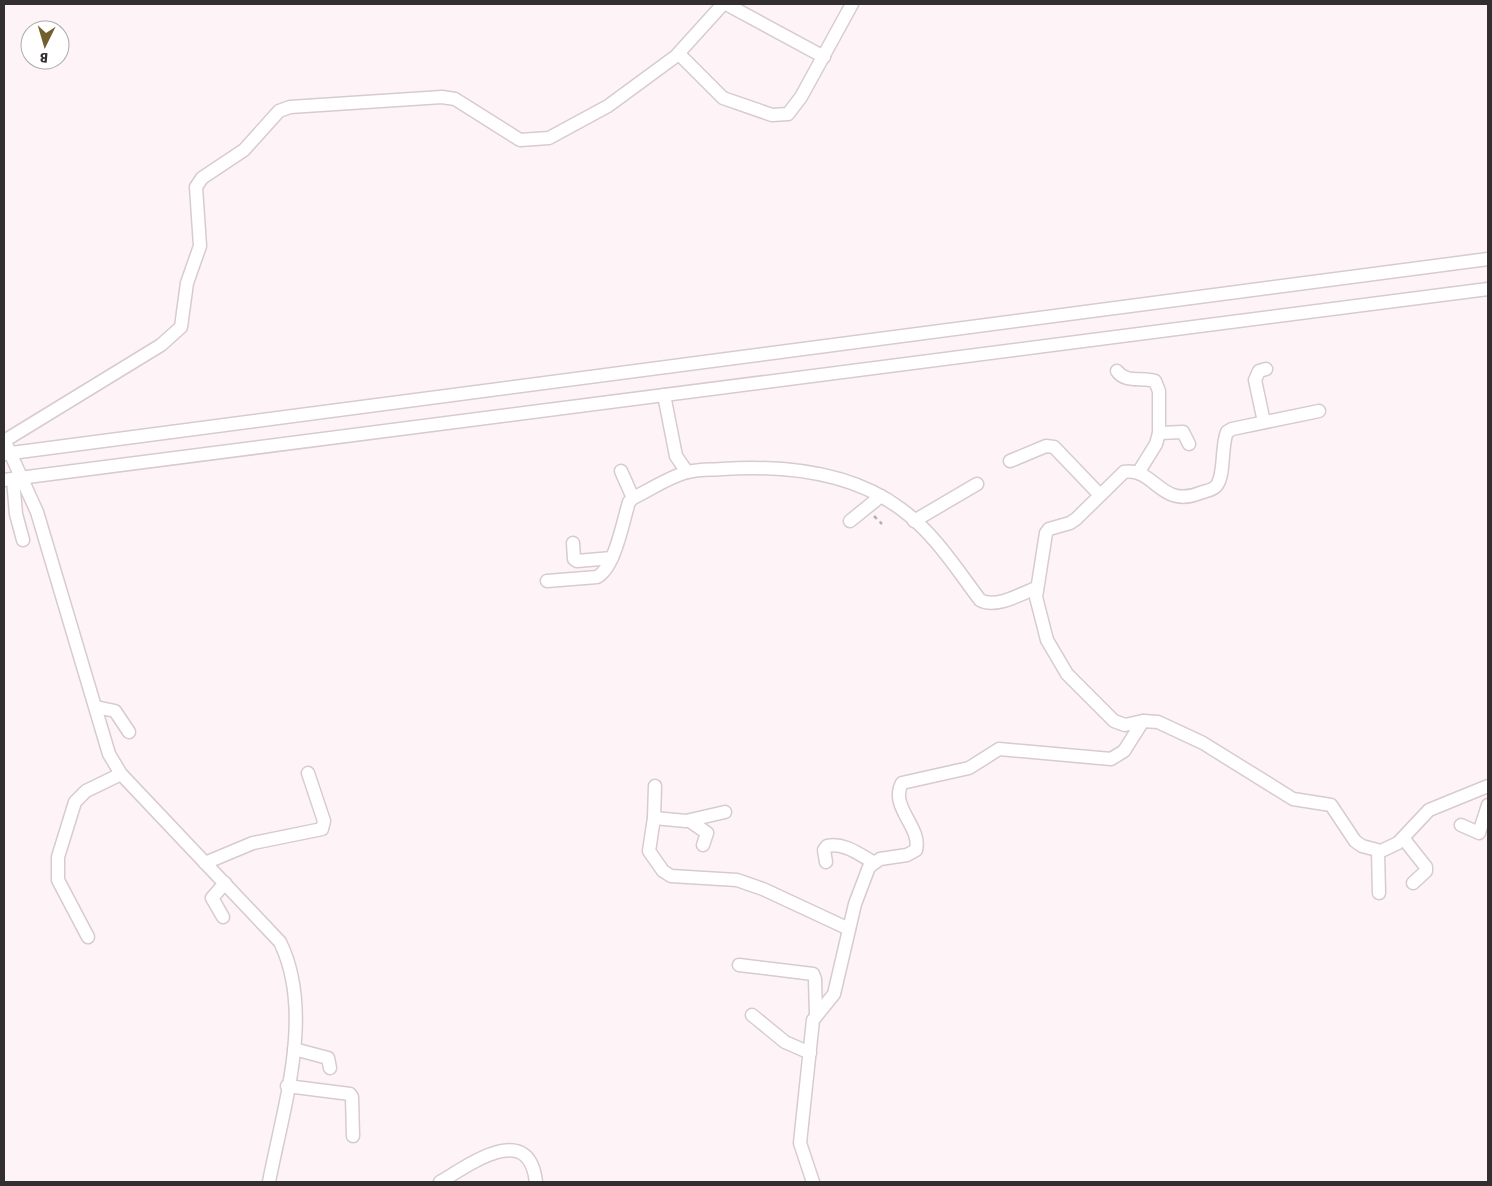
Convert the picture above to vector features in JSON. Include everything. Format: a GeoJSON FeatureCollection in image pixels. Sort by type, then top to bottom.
{"type":"FeatureCollection","features":[{"type":"Feature","properties":{"kind":"street"},"geometry":{"type":"LineString","coordinates":[[23,540],[9,479],[4,441],[162,345],[181,327],[187,283],[200,246],[196,187],[202,178],[244,150],[279,111],[290,107],[442,96],[455,99],[466,105],[520,140],[549,138],[608,106],[679,54],[725,4],[824,57]]}},
{"type":"Feature","properties":{"kind":"street"},"geometry":{"type":"LineString","coordinates":[[679,54],[723,98],[772,115],[788,114],[802,97],[852,4]]}},
{"type":"Feature","properties":{"kind":"street"},"geometry":{"type":"LineString","coordinates":[[7,454],[1488,259]]}},
{"type":"Feature","properties":{"kind":"street"},"geometry":{"type":"LineString","coordinates":[[9,479],[1488,289]]}},
{"type":"Feature","properties":{"kind":"street"},"geometry":{"type":"LineString","coordinates":[[1264,422],[1255,380],[1259,371],[1266,368]]}},
{"type":"Feature","properties":{"kind":"street"},"geometry":{"type":"LineString","coordinates":[[1117,371],[1120,376],[1126,378],[1150,379],[1158,384],[1159,433],[1156,444],[1138,472]]}},
{"type":"Feature","properties":{"kind":"street"},"geometry":{"type":"LineString","coordinates":[[664,396],[676,456],[688,472]]}},
{"type":"Feature","properties":{"kind":"street"},"geometry":{"type":"LineString","coordinates":[[1319,411],[1264,422],[1227,432],[1219,480],[1215,488],[1190,497],[1176,497],[1138,472],[1124,472],[1070,523],[1049,529],[1046,534],[1036,588],[1036,598],[1047,640],[1067,674],[1114,721],[1125,724],[1143,721],[1158,722],[1194,738],[1294,799],[1331,805],[1355,841],[1362,846],[1378,851],[1391,848],[1430,810],[1488,786]]}},
{"type":"Feature","properties":{"kind":"street"},"geometry":{"type":"LineString","coordinates":[[1159,433],[1183,432],[1189,444]]}},
{"type":"Feature","properties":{"kind":"street"},"geometry":{"type":"LineString","coordinates":[[1010,460],[1046,446],[1054,447],[1100,495]]}},
{"type":"Feature","properties":{"kind":"street"},"geometry":{"type":"LineString","coordinates":[[547,581],[597,576],[603,573],[612,558],[629,502],[633,498],[688,472],[750,467],[790,469],[836,478],[871,489],[914,521],[939,544],[980,600],[986,604],[994,604],[1036,588]]}},
{"type":"Feature","properties":{"kind":"street"},"geometry":{"type":"LineString","coordinates":[[621,471],[633,498]]}},
{"type":"Feature","properties":{"kind":"street"},"geometry":{"type":"LineString","coordinates":[[9,479],[37,512],[109,754],[121,774],[280,942],[286,955],[296,992],[294,1049],[269,1182]]}},
{"type":"Feature","properties":{"kind":"street"},"geometry":{"type":"LineString","coordinates":[[914,521],[977,484]]}},
{"type":"Feature","properties":{"kind":"street"},"geometry":{"type":"LineString","coordinates":[[850,521],[881,496]]}},
{"type":"Feature","properties":{"kind":"street"},"geometry":{"type":"LineString","coordinates":[[573,543],[574,559],[577,561],[612,558]]}},
{"type":"Feature","properties":{"kind":"street"},"geometry":{"type":"LineString","coordinates":[[96,707],[115,711],[129,732]]}},
{"type":"Feature","properties":{"kind":"street"},"geometry":{"type":"LineString","coordinates":[[826,862],[824,850],[827,846],[832,845],[850,849],[873,862],[907,855],[916,850],[917,840],[901,807],[900,787],[907,780],[969,768],[1000,749],[1111,760],[1124,751],[1143,721]]}},
{"type":"Feature","properties":{"kind":"street"},"geometry":{"type":"LineString","coordinates":[[205,863],[253,843],[322,829],[324,821],[308,773]]}},
{"type":"Feature","properties":{"kind":"street"},"geometry":{"type":"LineString","coordinates":[[88,937],[58,880],[58,858],[75,802],[86,791],[121,774]]}},
{"type":"Feature","properties":{"kind":"street"},"geometry":{"type":"LineString","coordinates":[[655,786],[654,818],[649,851],[663,871],[671,876],[737,880],[763,889],[849,929]]}},
{"type":"Feature","properties":{"kind":"street"},"geometry":{"type":"LineString","coordinates":[[1461,825],[1479,833],[1488,805]]}},
{"type":"Feature","properties":{"kind":"street"},"geometry":{"type":"LineString","coordinates":[[654,818],[690,821],[725,812]]}},
{"type":"Feature","properties":{"kind":"street"},"geometry":{"type":"LineString","coordinates":[[690,821],[707,833],[703,845]]}},
{"type":"Feature","properties":{"kind":"street"},"geometry":{"type":"LineString","coordinates":[[1403,838],[1426,867],[1426,871],[1413,883]]}},
{"type":"Feature","properties":{"kind":"street"},"geometry":{"type":"LineString","coordinates":[[1378,851],[1379,893]]}},
{"type":"Feature","properties":{"kind":"street"},"geometry":{"type":"LineString","coordinates":[[813,1182],[800,1143],[813,1020],[834,994],[855,904],[873,862]]}},
{"type":"Feature","properties":{"kind":"street"},"geometry":{"type":"LineString","coordinates":[[223,916],[212,898],[224,883]]}},
{"type":"Feature","properties":{"kind":"street"},"geometry":{"type":"LineString","coordinates":[[739,965],[813,974],[815,979],[816,1015]]}},
{"type":"Feature","properties":{"kind":"street"},"geometry":{"type":"LineString","coordinates":[[752,1016],[784,1042],[810,1054]]}},
{"type":"Feature","properties":{"kind":"street"},"geometry":{"type":"LineString","coordinates":[[294,1049],[328,1058],[330,1068]]}},
{"type":"Feature","properties":{"kind":"street"},"geometry":{"type":"LineString","coordinates":[[287,1086],[350,1094],[352,1097],[353,1136]]}},
{"type":"Feature","properties":{"kind":"street"},"geometry":{"type":"LineString","coordinates":[[440,1182],[485,1156],[501,1150],[517,1151],[529,1157],[535,1169],[536,1182]]}}]}
